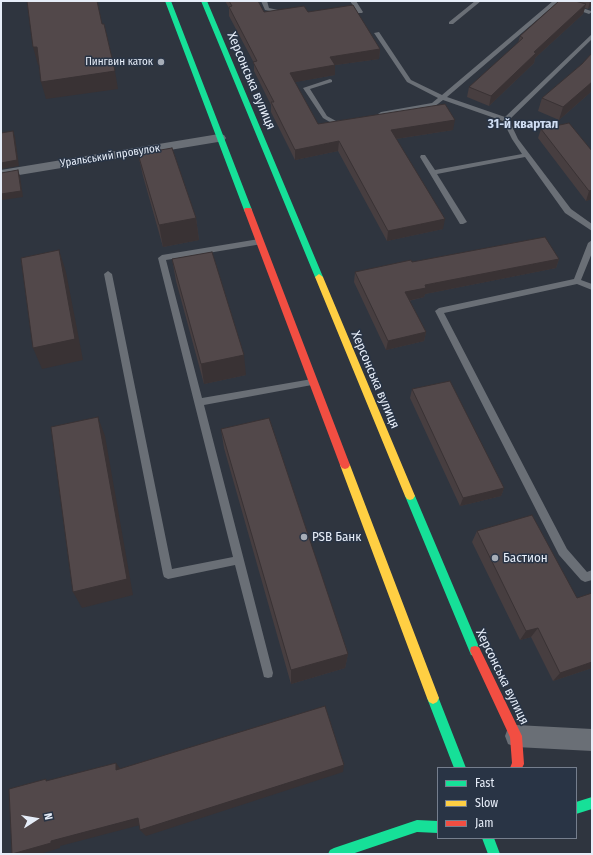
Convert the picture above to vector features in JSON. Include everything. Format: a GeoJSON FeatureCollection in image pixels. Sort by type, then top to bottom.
{"type":"FeatureCollection","features":[{"type":"Feature","properties":{"kind":"street"},"geometry":{"type":"LineString","coordinates":[[168,1],[460,767]]}},
{"type":"Feature","properties":{"kind":"street","name":"Херсонська вулиця"},"geometry":{"type":"LineString","coordinates":[[204,1],[476,654],[516,736],[518,764],[516,767]]}},
{"type":"Feature","properties":{"kind":"street","name":"Уральський провулок"},"geometry":{"type":"LineString","coordinates":[[1,174],[219,138]]}},
{"type":"Feature","properties":{"kind":"street"},"geometry":{"type":"LineString","coordinates":[[516,736],[592,740]]}},
{"type":"Feature","properties":{"kind":"street"},"geometry":{"type":"LineString","coordinates":[[577,808],[592,803]]}},
{"type":"Feature","properties":{"kind":"street"},"geometry":{"type":"LineString","coordinates":[[334,854],[417,826],[437,827]]}},
{"type":"Feature","properties":{"kind":"street"},"geometry":{"type":"LineString","coordinates":[[488,839],[494,854]]}},
{"type":"Feature","properties":{"kind":"lane"},"geometry":{"type":"LineString","coordinates":[[264,1],[267,9],[280,11]]}},
{"type":"Feature","properties":{"kind":"lane"},"geometry":{"type":"LineString","coordinates":[[353,1],[360,12]]}},
{"type":"Feature","properties":{"kind":"lane"},"geometry":{"type":"LineString","coordinates":[[451,23],[478,1]]}},
{"type":"Feature","properties":{"kind":"lane"},"geometry":{"type":"LineString","coordinates":[[373,116],[434,105],[554,1],[562,4]]}},
{"type":"Feature","properties":{"kind":"lane"},"geometry":{"type":"LineString","coordinates":[[568,6],[590,12]]}},
{"type":"Feature","properties":{"kind":"lane"},"geometry":{"type":"LineString","coordinates":[[377,33],[409,81],[443,98],[506,120],[516,139],[568,211],[592,228]]}},
{"type":"Feature","properties":{"kind":"lane"},"geometry":{"type":"LineString","coordinates":[[506,120],[592,36]]}},
{"type":"Feature","properties":{"kind":"lane"},"geometry":{"type":"LineString","coordinates":[[330,81],[306,88],[325,117],[335,123],[350,120]]}},
{"type":"Feature","properties":{"kind":"lane"},"geometry":{"type":"LineString","coordinates":[[434,173],[527,155]]}},
{"type":"Feature","properties":{"kind":"lane"},"geometry":{"type":"LineString","coordinates":[[424,157],[463,222]]}},
{"type":"Feature","properties":{"kind":"lane"},"geometry":{"type":"LineString","coordinates":[[259,242],[162,258],[268,673]]}},
{"type":"Feature","properties":{"kind":"lane"},"geometry":{"type":"LineString","coordinates":[[577,281],[592,243]]}},
{"type":"Feature","properties":{"kind":"lane"},"geometry":{"type":"LineString","coordinates":[[108,274],[168,574],[239,560]]}},
{"type":"Feature","properties":{"kind":"lane"},"geometry":{"type":"LineString","coordinates":[[592,287],[577,281],[439,311],[563,552],[585,577],[592,575]]}},
{"type":"Feature","properties":{"kind":"lane"},"geometry":{"type":"LineString","coordinates":[[199,402],[312,382]]}},
{"type":"Feature","properties":{"kind":"building"},"geometry":{"type":"Polygon","coordinates":[[[27,1],[97,1],[115,71],[41,82],[37,47],[33,47],[27,1]]]}},
{"type":"Feature","properties":{"kind":"building"},"geometry":{"type":"Polygon","coordinates":[[[229,1],[258,1],[264,12],[304,6],[308,12],[353,5],[380,49],[330,57],[335,65],[290,73],[318,124],[445,104],[455,120],[391,130],[445,219],[388,231],[339,141],[295,150],[271,102],[274,102],[253,62],[257,61],[229,7],[232,6],[229,1]]]}},
{"type":"Feature","properties":{"kind":"building"},"geometry":{"type":"Polygon","coordinates":[[[559,1],[575,1],[586,4],[534,52],[536,53],[491,96],[469,87],[523,38],[520,36],[559,1]]]}},
{"type":"Feature","properties":{"kind":"building"},"geometry":{"type":"Polygon","coordinates":[[[592,53],[592,82],[563,107],[542,98],[582,64],[592,53]]]}},
{"type":"Feature","properties":{"kind":"building"},"geometry":{"type":"Polygon","coordinates":[[[569,123],[592,151],[592,190],[589,191],[541,129],[569,123]]]}},
{"type":"Feature","properties":{"kind":"building"},"geometry":{"type":"Polygon","coordinates":[[[13,131],[17,160],[1,163],[1,133],[13,131]]]}},
{"type":"Feature","properties":{"kind":"building"},"geometry":{"type":"Polygon","coordinates":[[[172,148],[196,218],[159,225],[138,154],[172,148]]]}},
{"type":"Feature","properties":{"kind":"building"},"geometry":{"type":"Polygon","coordinates":[[[18,170],[21,191],[1,194],[1,173],[18,170]]]}},
{"type":"Feature","properties":{"kind":"building"},"geometry":{"type":"Polygon","coordinates":[[[545,237],[559,259],[425,285],[426,288],[405,292],[426,332],[388,341],[355,272],[411,260],[412,262],[545,237]]]}},
{"type":"Feature","properties":{"kind":"building"},"geometry":{"type":"Polygon","coordinates":[[[59,250],[75,339],[33,348],[21,258],[59,250]]]}},
{"type":"Feature","properties":{"kind":"building"},"geometry":{"type":"Polygon","coordinates":[[[212,252],[244,355],[201,364],[172,259],[212,252]]]}},
{"type":"Feature","properties":{"kind":"building"},"geometry":{"type":"Polygon","coordinates":[[[450,381],[504,488],[463,498],[412,389],[450,381]]]}},
{"type":"Feature","properties":{"kind":"building"},"geometry":{"type":"Polygon","coordinates":[[[98,417],[127,579],[73,592],[51,427],[98,417]]]}},
{"type":"Feature","properties":{"kind":"building"},"geometry":{"type":"Polygon","coordinates":[[[269,418],[348,654],[291,670],[221,429],[269,418]]]}},
{"type":"Feature","properties":{"kind":"building"},"geometry":{"type":"Polygon","coordinates":[[[532,515],[577,598],[592,593],[592,662],[560,673],[538,628],[526,631],[477,531],[532,515]]]}},
{"type":"Feature","properties":{"kind":"building"},"geometry":{"type":"Polygon","coordinates":[[[325,706],[344,765],[140,830],[138,818],[51,841],[51,843],[12,854],[9,789],[116,763],[116,770],[325,706]]]}},
{"type":"Feature","properties":{"kind":"traffic: fast"},"geometry":{"type":"LineString","coordinates":[[168,1],[248,210]]}},
{"type":"Feature","properties":{"kind":"traffic: fast"},"geometry":{"type":"LineString","coordinates":[[204,1],[319,277]]}},
{"type":"Feature","properties":{"kind":"traffic: fast"},"geometry":{"type":"LineString","coordinates":[[410,496],[475,651]]}},
{"type":"Feature","properties":{"kind":"traffic: fast"},"geometry":{"type":"LineString","coordinates":[[433,698],[460,767]]}},
{"type":"Feature","properties":{"kind":"traffic: fast"},"geometry":{"type":"LineString","coordinates":[[577,808],[592,803]]}},
{"type":"Feature","properties":{"kind":"traffic: fast"},"geometry":{"type":"LineString","coordinates":[[334,854],[417,826],[437,827]]}},
{"type":"Feature","properties":{"kind":"traffic: fast"},"geometry":{"type":"LineString","coordinates":[[488,839],[494,854]]}},
{"type":"Feature","properties":{"kind":"traffic: slow"},"geometry":{"type":"LineString","coordinates":[[319,277],[410,496]]}},
{"type":"Feature","properties":{"kind":"traffic: slow"},"geometry":{"type":"LineString","coordinates":[[345,465],[433,698]]}},
{"type":"Feature","properties":{"kind":"traffic: jam"},"geometry":{"type":"LineString","coordinates":[[248,210],[345,465]]}},
{"type":"Feature","properties":{"kind":"traffic: jam"},"geometry":{"type":"LineString","coordinates":[[475,651],[516,736],[518,764],[516,767]]}},
{"type":"Feature","properties":{"kind":"place","name":"Пингвин каток"},"geometry":{"type":"Point","coordinates":[161,62]}},
{"type":"Feature","properties":{"kind":"place","name":"PSB Банк"},"geometry":{"type":"Point","coordinates":[304,537]}},
{"type":"Feature","properties":{"kind":"place","name":"Бастион"},"geometry":{"type":"Point","coordinates":[495,558]}},
{"type":"Feature","properties":{"kind":"district","name":"31-й квартал"},"geometry":{"type":"Point","coordinates":[523,124]}}]}
